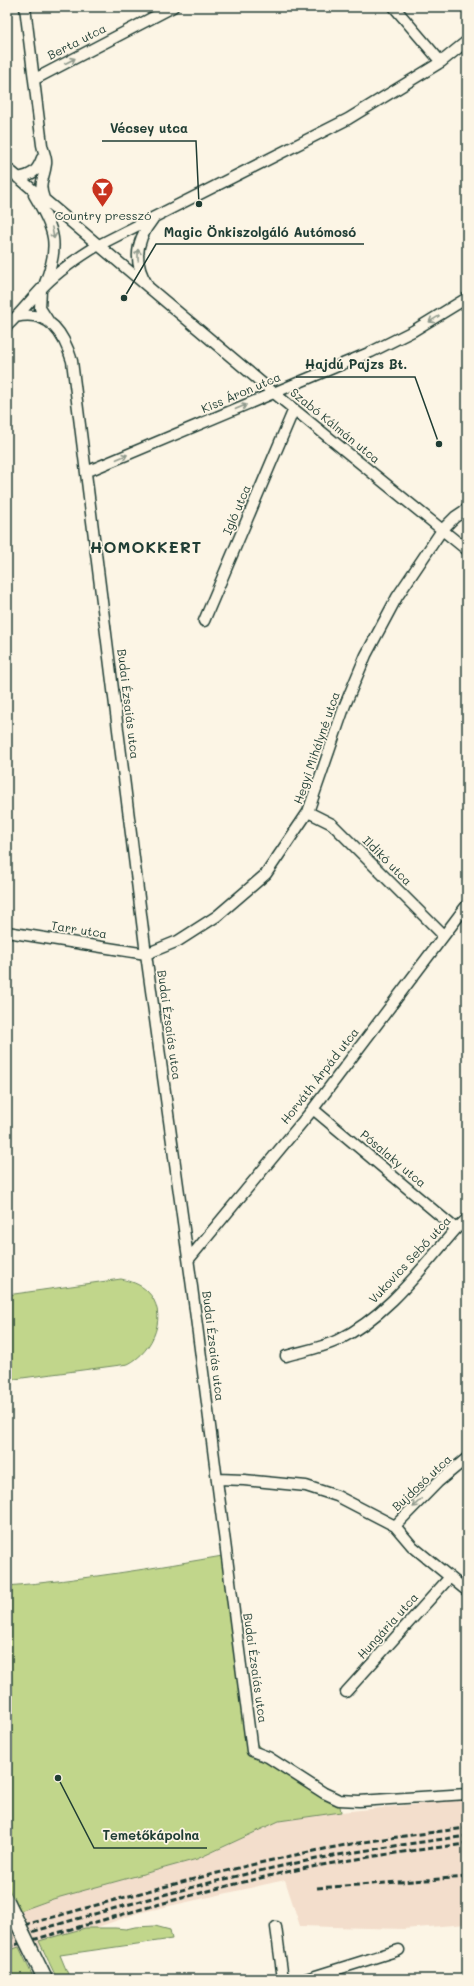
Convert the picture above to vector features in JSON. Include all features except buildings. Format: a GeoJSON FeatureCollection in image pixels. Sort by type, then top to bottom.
{"type":"FeatureCollection","features":[{"type":"Feature","properties":{"kind":"main road"},"geometry":{"type":"LineString","coordinates":[[7,1901],[45,1979]]}},
{"type":"Feature","properties":{"kind":"street"},"geometry":{"type":"LineString","coordinates":[[25,7],[46,165],[40,184],[44,199]]}},
{"type":"Feature","properties":{"kind":"street","name":"Berta utca"},"geometry":{"type":"LineString","coordinates":[[35,79],[173,7]]}},
{"type":"Feature","properties":{"kind":"street"},"geometry":{"type":"LineString","coordinates":[[394,7],[441,62]]}},
{"type":"Feature","properties":{"kind":"street"},"geometry":{"type":"LineString","coordinates":[[7,326],[70,262],[97,246],[348,119],[441,62],[467,41]]}},
{"type":"Feature","properties":{"kind":"street"},"geometry":{"type":"LineString","coordinates":[[18,178],[33,174],[38,169],[44,152]]}},
{"type":"Feature","properties":{"kind":"street","name":"Szabó Kálmán utca"},"geometry":{"type":"LineString","coordinates":[[7,168],[151,291],[467,550]]}},
{"type":"Feature","properties":{"kind":"street","name":"Budai Ézsaiás utca"},"geometry":{"type":"LineString","coordinates":[[29,186],[51,224],[54,241],[54,256],[43,288],[40,308],[50,323],[63,337],[72,362],[146,954],[218,1479],[252,1751],[268,1757],[324,1793],[339,1800],[359,1801],[467,1794]]}},
{"type":"Feature","properties":{"kind":"street","name":"Szabó Kálmán utca"},"geometry":{"type":"LineString","coordinates":[[151,291],[141,273],[137,256],[141,238],[146,227],[155,217]]}},
{"type":"Feature","properties":{"kind":"street","name":"Kiss Áron utca"},"geometry":{"type":"LineString","coordinates":[[86,472],[371,352],[413,332],[467,298]]}},
{"type":"Feature","properties":{"kind":"street","name":"Budai Ézsaiás utca"},"geometry":{"type":"LineString","coordinates":[[16,317],[32,315],[50,323]]}},
{"type":"Feature","properties":{"kind":"street","name":"Igló utca"},"geometry":{"type":"LineString","coordinates":[[204,621],[294,409]]}},
{"type":"Feature","properties":{"kind":"street","name":"Hegyi Mihályné utca"},"geometry":{"type":"LineString","coordinates":[[146,954],[178,941],[217,916],[266,874],[308,812],[345,705],[366,655],[396,597],[442,530],[455,517],[467,509]]}},
{"type":"Feature","properties":{"kind":"street","name":"Ildikó utca"},"geometry":{"type":"LineString","coordinates":[[308,812],[332,824],[443,935]]}},
{"type":"Feature","properties":{"kind":"street","name":"Horváth Árpád utca"},"geometry":{"type":"LineString","coordinates":[[188,1259],[313,1109],[467,905]]}},
{"type":"Feature","properties":{"kind":"street","name":"Tarr utca"},"geometry":{"type":"LineString","coordinates":[[7,932],[146,954]]}},
{"type":"Feature","properties":{"kind":"street","name":"Pósalaky utca"},"geometry":{"type":"LineString","coordinates":[[313,1109],[456,1229]]}},
{"type":"Feature","properties":{"kind":"street","name":"Vukovics Sebő utca"},"geometry":{"type":"LineString","coordinates":[[286,1356],[338,1340],[365,1324],[393,1300],[456,1229],[467,1219]]}},
{"type":"Feature","properties":{"kind":"street","name":"Bujdosó utca"},"geometry":{"type":"LineString","coordinates":[[395,1526],[438,1482],[467,1458]]}},
{"type":"Feature","properties":{"kind":"street"},"geometry":{"type":"LineString","coordinates":[[218,1479],[306,1486],[337,1496],[395,1526],[412,1546],[467,1591]]}},
{"type":"Feature","properties":{"kind":"street","name":"Hungária utca"},"geometry":{"type":"LineString","coordinates":[[346,1692],[450,1577]]}},
{"type":"Feature","properties":{"kind":"street"},"geometry":{"type":"LineString","coordinates":[[276,1927],[283,1979]]}},
{"type":"Feature","properties":{"kind":"street"},"geometry":{"type":"LineString","coordinates":[[306,1979],[399,1950]]}},
{"type":"Feature","properties":{"kind":"shaded area"},"geometry":{"type":"Polygon","coordinates":[[[467,1799],[467,1924],[403,1929],[300,1926],[285,1880],[138,1913],[7,1959],[7,1914],[53,1899],[197,1859],[279,1821],[341,1812],[467,1799]]]}},
{"type":"Feature","properties":{"kind":"green space"},"geometry":{"type":"Polygon","coordinates":[[[121,1279],[141,1286],[154,1300],[158,1321],[156,1331],[145,1351],[128,1364],[7,1380],[7,1295],[121,1279]]]}},
{"type":"Feature","properties":{"kind":"green space"},"geometry":{"type":"Polygon","coordinates":[[[228,1555],[251,1737],[268,1757],[339,1800],[341,1812],[279,1821],[197,1859],[53,1899],[20,1911],[7,1886],[7,1586],[118,1573],[228,1555]]]}},
{"type":"Feature","properties":{"kind":"green space"},"geometry":{"type":"Polygon","coordinates":[[[155,1926],[170,1930],[172,1939],[60,1955],[70,1979],[57,1979],[39,1941],[85,1928],[126,1929],[155,1926]]]}},
{"type":"Feature","properties":{"kind":"green space"},"geometry":{"type":"Polygon","coordinates":[[[19,1947],[34,1979],[7,1979],[7,1951],[19,1947]]]}},
{"type":"Feature","properties":{"kind":"railway"},"geometry":{"type":"LineString","coordinates":[[7,1930],[263,1862],[362,1842],[467,1828]]}},
{"type":"Feature","properties":{"kind":"railway"},"geometry":{"type":"LineString","coordinates":[[7,1939],[178,1891],[282,1866],[374,1849],[467,1836]]}},
{"type":"Feature","properties":{"kind":"railway"},"geometry":{"type":"LineString","coordinates":[[7,1947],[178,1899],[282,1873],[374,1856],[467,1844]]}},
{"type":"Feature","properties":{"kind":"railway"},"geometry":{"type":"LineString","coordinates":[[317,1888],[467,1877]]}},
{"type":"Feature","properties":{"kind":"place","name":"Vécsey utca"},"geometry":{"type":"Point","coordinates":[199,204]}},
{"type":"Feature","properties":{"kind":"place","name":"Country presszó"},"geometry":{"type":"Point","coordinates":[103,208]}},
{"type":"Feature","properties":{"kind":"place","name":"Magic Önkiszolgáló Autómosó"},"geometry":{"type":"Point","coordinates":[124,298]}},
{"type":"Feature","properties":{"kind":"place","name":"Hajdú Pajzs Bt."},"geometry":{"type":"Point","coordinates":[439,444]}},
{"type":"Feature","properties":{"kind":"place","name":"Temetőkápolna"},"geometry":{"type":"Point","coordinates":[58,1778]}},
{"type":"Feature","properties":{"kind":"district","name":"HOMOKKERT"},"geometry":{"type":"Point","coordinates":[146,547]}}]}
